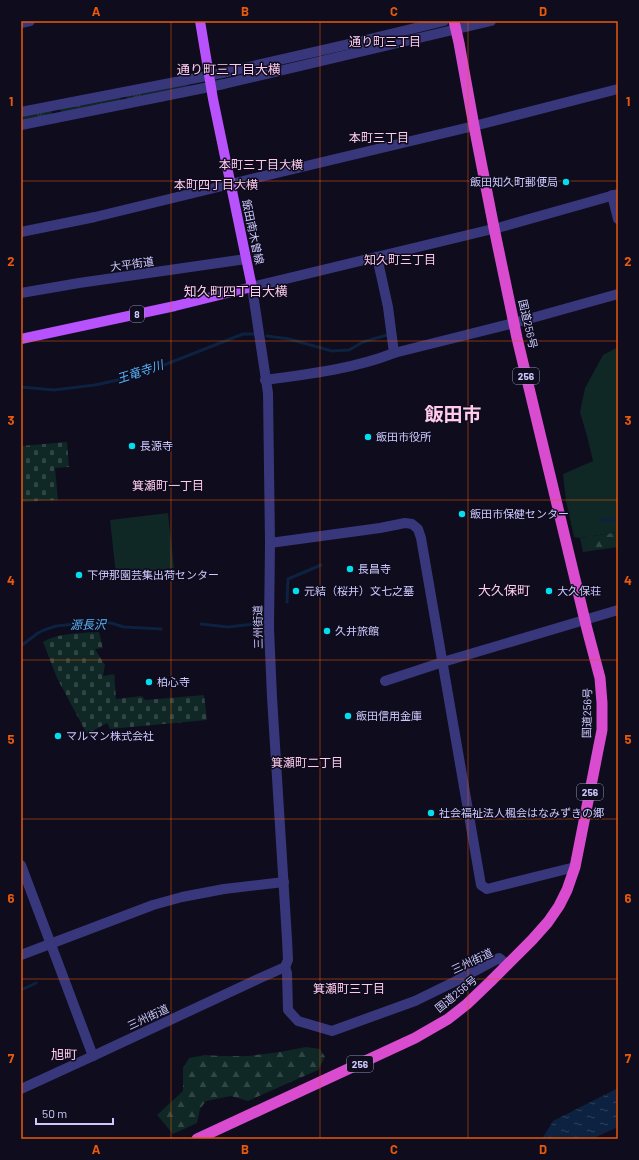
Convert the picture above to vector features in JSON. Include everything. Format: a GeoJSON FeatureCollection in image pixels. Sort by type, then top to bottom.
{"type":"FeatureCollection","features":[{"type":"Feature","properties":{"kind":"highway","name":"国道256号"},"geometry":{"type":"LineString","coordinates":[[197,1139],[415,1038],[448,1019],[467,1004],[508,965],[548,922],[559,906],[567,890],[577,855],[602,730],[600,678],[514,323],[455,25]]}},
{"type":"Feature","properties":{"kind":"main road","name":"飯田南木曽線"},"geometry":{"type":"LineString","coordinates":[[200,21],[230,184],[252,287]]}},
{"type":"Feature","properties":{"kind":"main road","name":"8"},"geometry":{"type":"LineString","coordinates":[[21,339],[175,306],[252,287]]}},
{"type":"Feature","properties":{"kind":"street"},"geometry":{"type":"LineString","coordinates":[[21,23],[30,21]]}},
{"type":"Feature","properties":{"kind":"street"},"geometry":{"type":"LineString","coordinates":[[21,112],[210,75],[444,21]]}},
{"type":"Feature","properties":{"kind":"street"},"geometry":{"type":"LineString","coordinates":[[21,126],[212,87],[455,25],[491,21]]}},
{"type":"Feature","properties":{"kind":"street"},"geometry":{"type":"LineString","coordinates":[[21,232],[95,217],[474,126],[618,89]]}},
{"type":"Feature","properties":{"kind":"street"},"geometry":{"type":"LineString","coordinates":[[252,287],[494,228],[615,195],[618,219]]}},
{"type":"Feature","properties":{"kind":"street"},"geometry":{"type":"LineString","coordinates":[[377,257],[388,307],[394,353]]}},
{"type":"Feature","properties":{"kind":"street","name":"大平街道"},"geometry":{"type":"LineString","coordinates":[[21,293],[246,259]]}},
{"type":"Feature","properties":{"kind":"street","name":"三州街道"},"geometry":{"type":"LineString","coordinates":[[252,287],[268,393],[270,661],[284,882],[288,960],[285,967],[287,973],[288,1010],[298,1021],[332,1031],[415,1001],[456,982],[499,958],[508,965]]}},
{"type":"Feature","properties":{"kind":"street"},"geometry":{"type":"LineString","coordinates":[[265,380],[340,369],[376,360],[394,353],[514,323],[618,294]]}},
{"type":"Feature","properties":{"kind":"street"},"geometry":{"type":"LineString","coordinates":[[270,543],[405,524],[412,524],[418,529],[421,538],[443,662],[481,885],[487,889],[574,867]]}},
{"type":"Feature","properties":{"kind":"street"},"geometry":{"type":"LineString","coordinates":[[385,681],[443,662],[618,610]]}},
{"type":"Feature","properties":{"kind":"street"},"geometry":{"type":"LineString","coordinates":[[21,865],[92,1056]]}},
{"type":"Feature","properties":{"kind":"street"},"geometry":{"type":"LineString","coordinates":[[21,955],[152,906],[182,897],[224,889],[284,882]]}},
{"type":"Feature","properties":{"kind":"street","name":"三州街道"},"geometry":{"type":"LineString","coordinates":[[21,1089],[285,967]]}},
{"type":"Feature","properties":{"kind":"green space"},"geometry":{"type":"Polygon","coordinates":[[[187,84],[189,86],[128,99],[126,97],[127,96],[187,84]]]}},
{"type":"Feature","properties":{"kind":"green space"},"geometry":{"type":"Polygon","coordinates":[[[119,97],[121,100],[120,101],[62,112],[60,111],[61,108],[119,97]]]}},
{"type":"Feature","properties":{"kind":"green space"},"geometry":{"type":"Polygon","coordinates":[[[51,110],[52,114],[21,120],[21,116],[51,110]]]}},
{"type":"Feature","properties":{"kind":"green space"},"geometry":{"type":"Polygon","coordinates":[[[618,347],[618,532],[580,538],[574,537],[566,501],[563,474],[593,461],[580,412],[585,388],[603,355],[618,347]]]}},
{"type":"Feature","properties":{"kind":"green space"},"geometry":{"type":"Polygon","coordinates":[[[67,442],[69,467],[55,468],[58,500],[21,502],[21,446],[67,442]]]}},
{"type":"Feature","properties":{"kind":"green space"},"geometry":{"type":"Polygon","coordinates":[[[168,513],[174,568],[116,575],[110,520],[168,513]]]}},
{"type":"Feature","properties":{"kind":"green space"},"geometry":{"type":"Polygon","coordinates":[[[618,532],[618,547],[583,552],[580,538],[618,532]]]}},
{"type":"Feature","properties":{"kind":"green space"},"geometry":{"type":"Polygon","coordinates":[[[99,632],[103,648],[95,649],[105,665],[103,676],[114,674],[116,699],[142,696],[145,700],[204,695],[207,720],[110,729],[107,723],[87,734],[57,678],[43,642],[62,635],[99,632]]]}},
{"type":"Feature","properties":{"kind":"green space"},"geometry":{"type":"Polygon","coordinates":[[[306,1047],[320,1049],[325,1057],[318,1070],[248,1101],[231,1096],[206,1101],[200,1109],[197,1123],[173,1134],[157,1115],[183,1091],[183,1068],[189,1058],[205,1055],[248,1056],[306,1047]]]}},
{"type":"Feature","properties":{"kind":"water"},"geometry":{"type":"Polygon","coordinates":[[[618,1088],[618,1127],[592,1139],[542,1139],[553,1121],[618,1088]]]}},
{"type":"Feature","properties":{"kind":"waterway","name":"王竜寺川"},"geometry":{"type":"LineString","coordinates":[[21,387],[54,390],[95,385],[136,376],[243,334],[254,334]]}},
{"type":"Feature","properties":{"kind":"waterway","name":"王竜寺川"},"geometry":{"type":"LineString","coordinates":[[267,336],[289,339],[332,351],[349,350],[363,342],[387,335]]}},
{"type":"Feature","properties":{"kind":"waterway","name":"源長沢"},"geometry":{"type":"LineString","coordinates":[[601,520],[618,519]]}},
{"type":"Feature","properties":{"kind":"waterway","name":"源長沢"},"geometry":{"type":"LineString","coordinates":[[287,602],[288,579],[321,565]]}},
{"type":"Feature","properties":{"kind":"waterway","name":"源長沢"},"geometry":{"type":"LineString","coordinates":[[21,646],[38,633],[56,626],[95,622],[111,623],[124,627],[161,629]]}},
{"type":"Feature","properties":{"kind":"waterway","name":"源長沢"},"geometry":{"type":"LineString","coordinates":[[201,624],[228,627],[263,623]]}},
{"type":"Feature","properties":{"kind":"waterway"},"geometry":{"type":"LineString","coordinates":[[21,990],[36,983]]}},
{"type":"Feature","properties":{"kind":"place","name":"飯田知久町郵便局"},"geometry":{"type":"Point","coordinates":[566,182]}},
{"type":"Feature","properties":{"kind":"place","name":"飯田市役所"},"geometry":{"type":"Point","coordinates":[368,437]}},
{"type":"Feature","properties":{"kind":"place","name":"長源寺"},"geometry":{"type":"Point","coordinates":[132,446]}},
{"type":"Feature","properties":{"kind":"place","name":"飯田市保健センター"},"geometry":{"type":"Point","coordinates":[462,514]}},
{"type":"Feature","properties":{"kind":"place","name":"長昌寺"},"geometry":{"type":"Point","coordinates":[350,569]}},
{"type":"Feature","properties":{"kind":"place","name":"下伊那園芸集出荷センター"},"geometry":{"type":"Point","coordinates":[79,575]}},
{"type":"Feature","properties":{"kind":"place","name":"元結（桜井）文七之墓"},"geometry":{"type":"Point","coordinates":[296,591]}},
{"type":"Feature","properties":{"kind":"place","name":"大久保荘"},"geometry":{"type":"Point","coordinates":[549,591]}},
{"type":"Feature","properties":{"kind":"place","name":"久井旅館"},"geometry":{"type":"Point","coordinates":[327,631]}},
{"type":"Feature","properties":{"kind":"place","name":"柏心寺"},"geometry":{"type":"Point","coordinates":[149,682]}},
{"type":"Feature","properties":{"kind":"place","name":"飯田信用金庫"},"geometry":{"type":"Point","coordinates":[348,716]}},
{"type":"Feature","properties":{"kind":"place","name":"マルマン株式会社"},"geometry":{"type":"Point","coordinates":[58,736]}},
{"type":"Feature","properties":{"kind":"place","name":"社会福祉法人楓会はなみずきの郷"},"geometry":{"type":"Point","coordinates":[431,813]}},
{"type":"Feature","properties":{"kind":"district","name":"通り町三丁目"},"geometry":{"type":"Point","coordinates":[385,42]}},
{"type":"Feature","properties":{"kind":"district","name":"通り町三丁目大横"},"geometry":{"type":"Point","coordinates":[229,69]}},
{"type":"Feature","properties":{"kind":"district","name":"本町三丁目"},"geometry":{"type":"Point","coordinates":[379,138]}},
{"type":"Feature","properties":{"kind":"district","name":"本町三丁目大横"},"geometry":{"type":"Point","coordinates":[261,165]}},
{"type":"Feature","properties":{"kind":"district","name":"本町四丁目大横"},"geometry":{"type":"Point","coordinates":[216,185]}},
{"type":"Feature","properties":{"kind":"district","name":"知久町三丁目"},"geometry":{"type":"Point","coordinates":[400,260]}},
{"type":"Feature","properties":{"kind":"district","name":"知久町四丁目大横"},"geometry":{"type":"Point","coordinates":[236,291]}},
{"type":"Feature","properties":{"kind":"district","name":"飯田市"},"geometry":{"type":"Point","coordinates":[453,414]}},
{"type":"Feature","properties":{"kind":"district","name":"箕瀬町一丁目"},"geometry":{"type":"Point","coordinates":[168,486]}},
{"type":"Feature","properties":{"kind":"district","name":"大久保町"},"geometry":{"type":"Point","coordinates":[504,590]}},
{"type":"Feature","properties":{"kind":"district","name":"箕瀬町二丁目"},"geometry":{"type":"Point","coordinates":[307,763]}},
{"type":"Feature","properties":{"kind":"district","name":"箕瀬町三丁目"},"geometry":{"type":"Point","coordinates":[349,989]}},
{"type":"Feature","properties":{"kind":"district","name":"旭町"},"geometry":{"type":"Point","coordinates":[64,1054]}}]}
